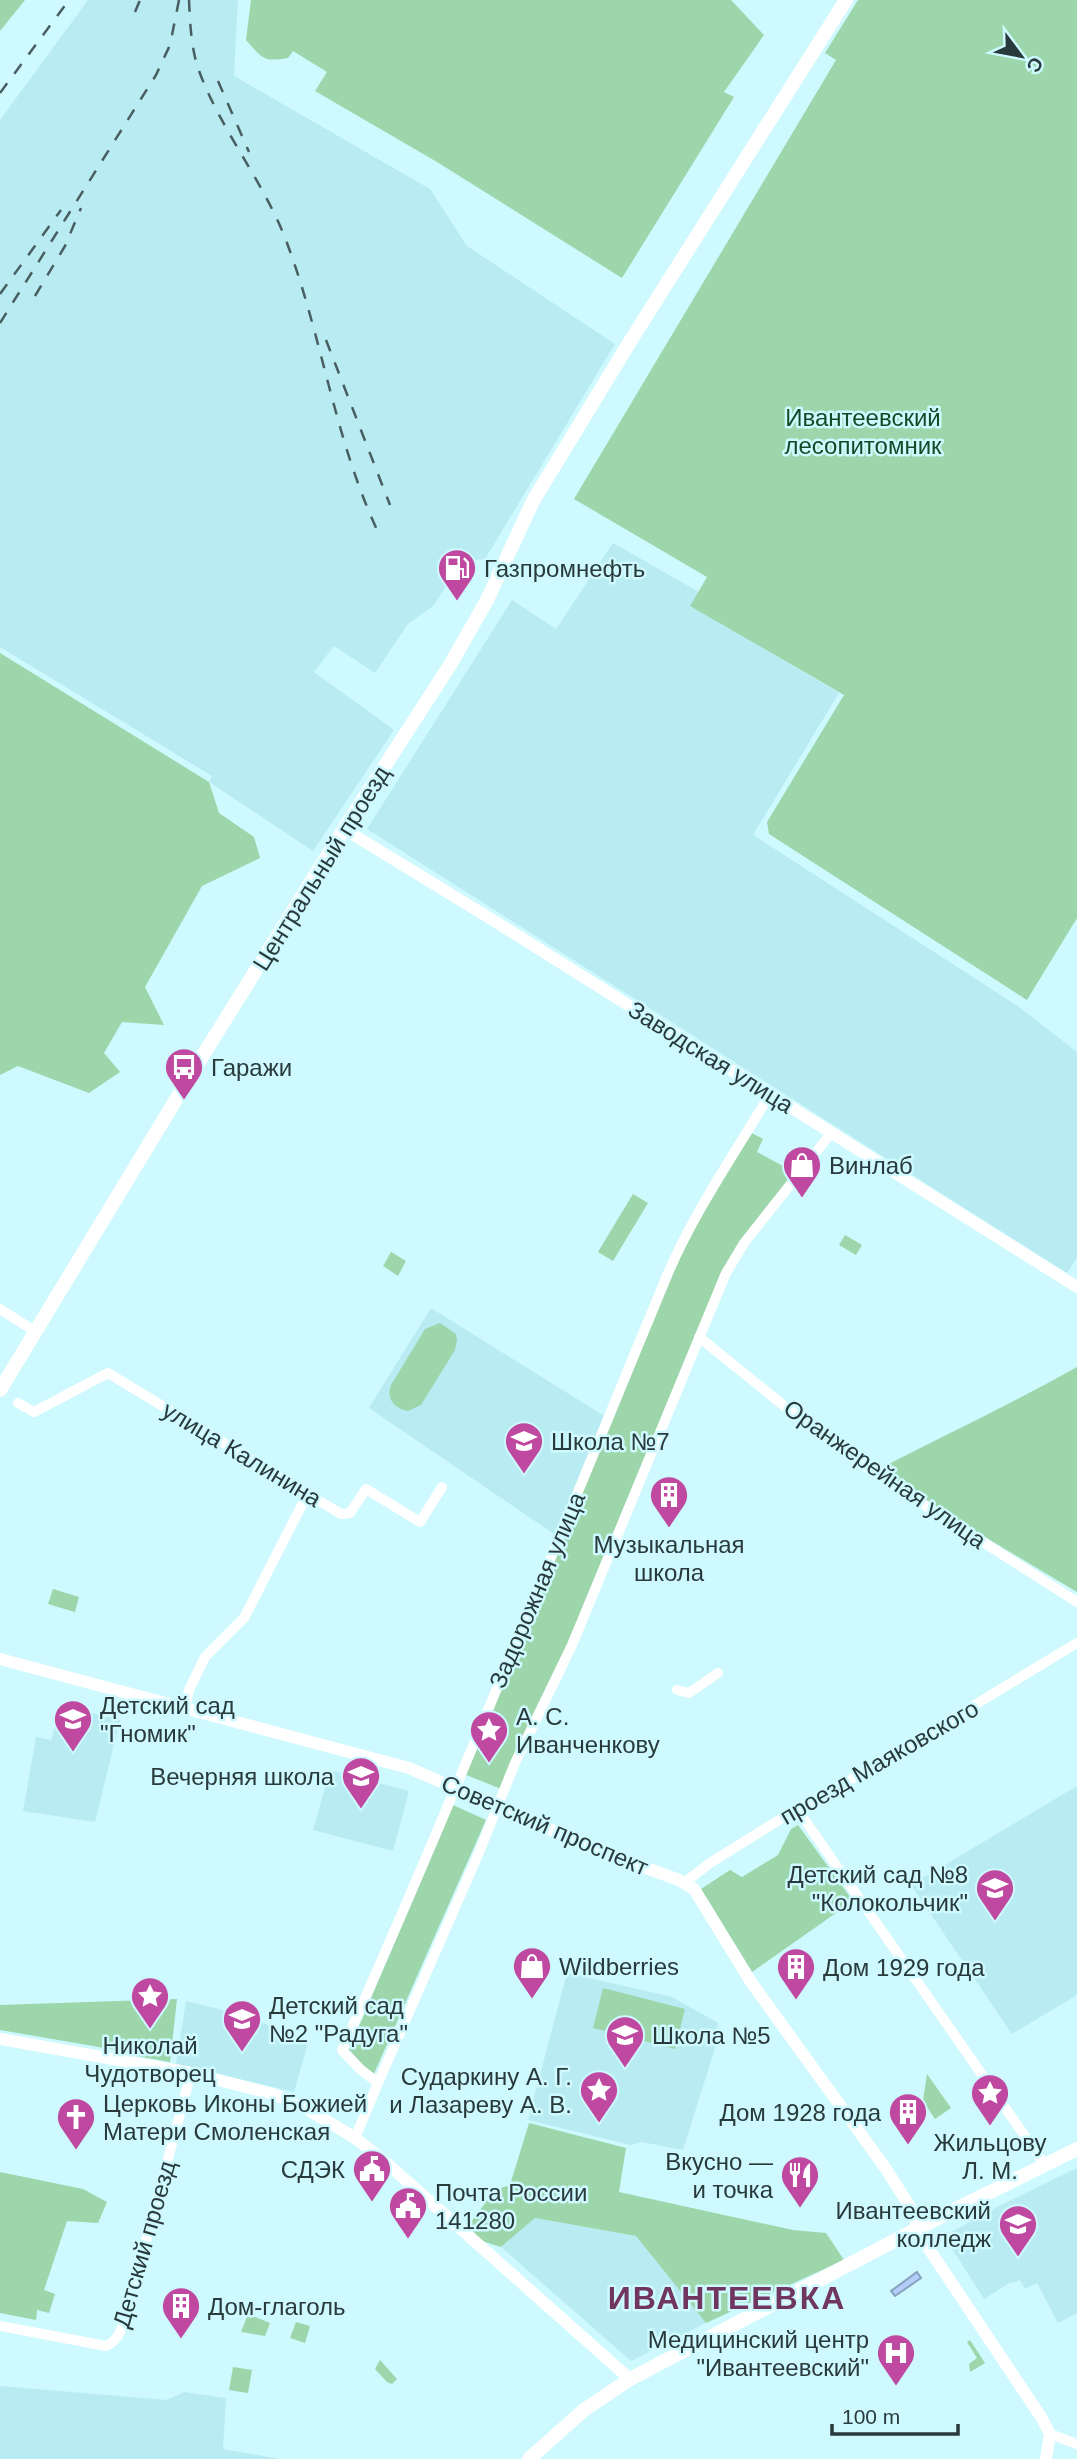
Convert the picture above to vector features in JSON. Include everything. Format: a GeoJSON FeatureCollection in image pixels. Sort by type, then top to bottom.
{"type":"FeatureCollection","features":[{"type":"Feature","properties":{"kind":"main road","name":"Центральный проезд"},"geometry":{"type":"LineString","coordinates":[[0,1390],[200,1060],[462,645],[487,600],[533,501],[631,340],[846,0]]}},
{"type":"Feature","properties":{"kind":"main road"},"geometry":{"type":"LineString","coordinates":[[528,2459],[584,2410],[630,2379],[1077,2149]]}},
{"type":"Feature","properties":{"kind":"street","name":"Заводская улица"},"geometry":{"type":"LineString","coordinates":[[344,829],[1077,1287]]}},
{"type":"Feature","properties":{"kind":"street","name":"Задорожная улица"},"geometry":{"type":"LineString","coordinates":[[378,2084],[342,2050],[528,1615],[666,1279],[702,1206],[770,1094]]}},
{"type":"Feature","properties":{"kind":"street","name":"Задорожная улица"},"geometry":{"type":"LineString","coordinates":[[355,2138],[499,1806],[515,1763],[572,1645],[726,1273],[744,1243],[832,1132]]}},
{"type":"Feature","properties":{"kind":"street"},"geometry":{"type":"LineString","coordinates":[[0,1309],[36,1332]]}},
{"type":"Feature","properties":{"kind":"street","name":"Оранжерейная улица"},"geometry":{"type":"LineString","coordinates":[[699,1336],[799,1418],[870,1470],[1077,1602]]}},
{"type":"Feature","properties":{"kind":"street","name":"улица Калинина"},"geometry":{"type":"LineString","coordinates":[[18,1403],[34,1412],[108,1373],[341,1514],[350,1513],[366,1489],[420,1522],[442,1487]]}},
{"type":"Feature","properties":{"kind":"street"},"geometry":{"type":"LineString","coordinates":[[185,1707],[189,1690],[205,1657],[244,1618],[308,1493]]}},
{"type":"Feature","properties":{"kind":"street","name":"проезд Маяковского"},"geometry":{"type":"LineString","coordinates":[[684,1883],[797,1809],[871,1769],[1077,1643]]}},
{"type":"Feature","properties":{"kind":"street","name":"Советский проспект"},"geometry":{"type":"LineString","coordinates":[[0,1659],[409,1768],[694,1889],[751,1982],[876,2153],[910,2207],[923,2240],[1050,2434]]}},
{"type":"Feature","properties":{"kind":"street"},"geometry":{"type":"LineString","coordinates":[[677,1690],[689,1693],[718,1673]]}},
{"type":"Feature","properties":{"kind":"street"},"geometry":{"type":"LineString","coordinates":[[797,1809],[1045,2165]]}},
{"type":"Feature","properties":{"kind":"street"},"geometry":{"type":"LineString","coordinates":[[0,2039],[191,2073],[291,2099],[355,2138],[630,2379]]}},
{"type":"Feature","properties":{"kind":"street","name":"Детский проезд"},"geometry":{"type":"LineString","coordinates":[[0,2326],[106,2346],[114,2343],[119,2336],[130,2300],[191,2073]]}},
{"type":"Feature","properties":{"kind":"street"},"geometry":{"type":"LineString","coordinates":[[1046,2459],[1050,2434],[1077,2444]]}},
{"type":"Feature","properties":{"kind":"shaded area"},"geometry":{"type":"Polygon","coordinates":[[[88,0],[238,0],[234,76],[430,189],[467,246],[615,344],[485,559],[463,561],[433,606],[408,624],[375,673],[334,646],[314,672],[394,730],[313,851],[209,782],[212,776],[0,647],[0,120],[88,0]]]}},
{"type":"Feature","properties":{"kind":"shaded area"},"geometry":{"type":"Polygon","coordinates":[[[613,543],[699,592],[691,606],[839,693],[753,835],[1019,1007],[1077,1052],[1077,1258],[1067,1273],[367,829],[512,600],[556,629],[613,543]]]}},
{"type":"Feature","properties":{"kind":"shaded area","name":"Школа №7"},"geometry":{"type":"Polygon","coordinates":[[[431,1308],[606,1417],[554,1534],[369,1408],[431,1308]]]}},
{"type":"Feature","properties":{"kind":"shaded area","name":"Детский сад \"Гномик\""},"geometry":{"type":"Polygon","coordinates":[[[61,1705],[120,1720],[95,1822],[23,1811],[36,1737],[51,1740],[61,1705]]]}},
{"type":"Feature","properties":{"kind":"shaded area","name":"Вечерняя школа"},"geometry":{"type":"Polygon","coordinates":[[[330,1770],[409,1791],[393,1851],[313,1830],[330,1770]]]}},
{"type":"Feature","properties":{"kind":"shaded area","name":"Детский сад №8 \"Колокольчик\""},"geometry":{"type":"Polygon","coordinates":[[[1077,1786],[1077,1995],[1012,2034],[911,1885],[1077,1786]]]}},
{"type":"Feature","properties":{"kind":"shaded area","name":"Школа №5"},"geometry":{"type":"Polygon","coordinates":[[[567,1973],[672,1997],[718,2023],[716,2045],[683,2150],[642,2142],[631,2145],[528,2120],[567,1973]]]}},
{"type":"Feature","properties":{"kind":"shaded area","name":"Детский сад №2 \"Радуга\""},"geometry":{"type":"Polygon","coordinates":[[[186,2001],[239,2014],[308,2043],[294,2092],[176,2064],[186,2001]]]}},
{"type":"Feature","properties":{"kind":"shaded area","name":"Ивантеевский колледж"},"geometry":{"type":"Polygon","coordinates":[[[1077,2168],[1077,2313],[1058,2323],[1037,2283],[1025,2289],[1020,2280],[1011,2282],[984,2299],[944,2236],[1077,2168]]]}},
{"type":"Feature","properties":{"kind":"shaded area"},"geometry":{"type":"Polygon","coordinates":[[[535,2218],[636,2236],[706,2323],[631,2361],[501,2247],[535,2218]]]}},
{"type":"Feature","properties":{"kind":"shaded area"},"geometry":{"type":"Polygon","coordinates":[[[917,2272],[921,2278],[895,2296],[891,2291],[917,2272]]]}},
{"type":"Feature","properties":{"kind":"shaded area"},"geometry":{"type":"Polygon","coordinates":[[[0,2386],[167,2400],[184,2392],[226,2398],[223,2449],[280,2459],[0,2459],[0,2386]]]}},
{"type":"Feature","properties":{"kind":"green space"},"geometry":{"type":"Polygon","coordinates":[[[0,0],[25,0],[0,31],[0,0]]]}},
{"type":"Feature","properties":{"kind":"green space"},"geometry":{"type":"Polygon","coordinates":[[[251,0],[731,0],[764,35],[724,92],[734,97],[622,278],[437,162],[315,91],[327,72],[293,51],[288,58],[264,58],[246,40],[251,0]]]}},
{"type":"Feature","properties":{"kind":"green space","name":"Ивантеевский лесопитомник"},"geometry":{"type":"Polygon","coordinates":[[[858,0],[1077,0],[1077,918],[1027,1000],[769,834],[767,822],[844,695],[690,606],[707,577],[574,499],[836,60],[825,53],[858,0]]]}},
{"type":"Feature","properties":{"kind":"green space"},"geometry":{"type":"Polygon","coordinates":[[[0,653],[209,782],[219,813],[254,837],[260,858],[202,886],[145,987],[164,1025],[122,1022],[104,1053],[120,1072],[89,1093],[18,1066],[0,1075],[0,653]]]}},
{"type":"Feature","properties":{"kind":"green space"},"geometry":{"type":"Polygon","coordinates":[[[748,1131],[763,1139],[757,1152],[796,1173],[770,1202],[726,1273],[615,1542],[501,1789],[464,1774],[666,1279],[748,1131]]]}},
{"type":"Feature","properties":{"kind":"green space"},"geometry":{"type":"Polygon","coordinates":[[[633,1194],[648,1203],[613,1261],[598,1252],[633,1194]]]}},
{"type":"Feature","properties":{"kind":"green space"},"geometry":{"type":"Polygon","coordinates":[[[845,1235],[862,1245],[856,1255],[839,1245],[845,1235]]]}},
{"type":"Feature","properties":{"kind":"green space"},"geometry":{"type":"Polygon","coordinates":[[[391,1252],[406,1261],[398,1276],[383,1266],[391,1252]]]}},
{"type":"Feature","properties":{"kind":"green space"},"geometry":{"type":"Polygon","coordinates":[[[440,1323],[456,1334],[455,1350],[421,1405],[408,1411],[399,1408],[390,1399],[391,1385],[425,1329],[440,1323]]]}},
{"type":"Feature","properties":{"kind":"green space"},"geometry":{"type":"Polygon","coordinates":[[[1077,1367],[1077,1592],[875,1471],[1002,1407],[1077,1367]]]}},
{"type":"Feature","properties":{"kind":"green space"},"geometry":{"type":"Polygon","coordinates":[[[53,1589],[79,1597],[75,1612],[48,1604],[53,1589]]]}},
{"type":"Feature","properties":{"kind":"green space"},"geometry":{"type":"Polygon","coordinates":[[[453,1805],[486,1820],[373,2076],[349,2050],[453,1805]]]}},
{"type":"Feature","properties":{"kind":"green space"},"geometry":{"type":"Polygon","coordinates":[[[798,1825],[853,1901],[752,1972],[701,1889],[730,1870],[742,1877],[778,1855],[791,1829],[798,1825]]]}},
{"type":"Feature","properties":{"kind":"green space"},"geometry":{"type":"Polygon","coordinates":[[[603,1988],[685,2009],[675,2049],[593,2028],[603,1988]]]}},
{"type":"Feature","properties":{"kind":"green space"},"geometry":{"type":"Polygon","coordinates":[[[177,1999],[170,2062],[0,2030],[0,2005],[177,1999]]]}},
{"type":"Feature","properties":{"kind":"green space"},"geometry":{"type":"Polygon","coordinates":[[[927,2074],[951,2108],[935,2119],[923,2101],[927,2074]]]}},
{"type":"Feature","properties":{"kind":"green space"},"geometry":{"type":"Polygon","coordinates":[[[529,2123],[626,2148],[619,2192],[793,2230],[826,2233],[844,2260],[706,2323],[636,2236],[535,2218],[501,2247],[482,2241],[468,2226],[495,2190],[510,2185],[529,2123]]]}},
{"type":"Feature","properties":{"kind":"green space"},"geometry":{"type":"Polygon","coordinates":[[[0,2172],[83,2189],[107,2202],[98,2223],[67,2221],[44,2290],[55,2294],[49,2313],[37,2310],[36,2320],[0,2313],[0,2172]]]}},
{"type":"Feature","properties":{"kind":"green space"},"geometry":{"type":"Polygon","coordinates":[[[248,2314],[270,2323],[265,2336],[241,2332],[248,2314]]]}},
{"type":"Feature","properties":{"kind":"green space"},"geometry":{"type":"Polygon","coordinates":[[[296,2322],[310,2326],[305,2343],[290,2338],[296,2322]]]}},
{"type":"Feature","properties":{"kind":"green space"},"geometry":{"type":"Polygon","coordinates":[[[970,2340],[985,2363],[970,2372],[969,2364],[977,2358],[967,2342],[970,2340]]]}},
{"type":"Feature","properties":{"kind":"green space"},"geometry":{"type":"Polygon","coordinates":[[[380,2360],[397,2379],[392,2384],[375,2369],[380,2360]]]}},
{"type":"Feature","properties":{"kind":"green space"},"geometry":{"type":"Polygon","coordinates":[[[233,2367],[252,2370],[248,2393],[229,2390],[233,2367]]]}},
{"type":"Feature","properties":{"kind":"railway"},"geometry":{"type":"LineString","coordinates":[[0,93],[69,0]]}},
{"type":"Feature","properties":{"kind":"railway"},"geometry":{"type":"LineString","coordinates":[[135,12],[140,0]]}},
{"type":"Feature","properties":{"kind":"railway"},"geometry":{"type":"LineString","coordinates":[[0,323],[156,75],[170,45],[179,0]]}},
{"type":"Feature","properties":{"kind":"railway"},"geometry":{"type":"LineString","coordinates":[[189,0],[192,43],[198,68],[218,113],[266,198],[287,243],[340,428],[380,536]]}},
{"type":"Feature","properties":{"kind":"railway"},"geometry":{"type":"LineString","coordinates":[[218,81],[249,152]]}},
{"type":"Feature","properties":{"kind":"railway"},"geometry":{"type":"LineString","coordinates":[[35,296],[65,246],[81,208]]}},
{"type":"Feature","properties":{"kind":"railway"},"geometry":{"type":"LineString","coordinates":[[0,294],[61,210]]}},
{"type":"Feature","properties":{"kind":"railway"},"geometry":{"type":"LineString","coordinates":[[326,340],[390,505]]}},
{"type":"Feature","properties":{"kind":"place","name":"Газпромнефть"},"geometry":{"type":"Point","coordinates":[457,602]}},
{"type":"Feature","properties":{"kind":"place","name":"Гаражи"},"geometry":{"type":"Point","coordinates":[184,1101]}},
{"type":"Feature","properties":{"kind":"place","name":"Винлаб"},"geometry":{"type":"Point","coordinates":[802,1199]}},
{"type":"Feature","properties":{"kind":"place","name":"Школа №7"},"geometry":{"type":"Point","coordinates":[524,1475]}},
{"type":"Feature","properties":{"kind":"place","name":"Музыкальная школа"},"geometry":{"type":"Point","coordinates":[669,1529]}},
{"type":"Feature","properties":{"kind":"place","name":"Детский сад \"Гномик\""},"geometry":{"type":"Point","coordinates":[73,1753]}},
{"type":"Feature","properties":{"kind":"place","name":"А. С. Иванченкову"},"geometry":{"type":"Point","coordinates":[489,1764]}},
{"type":"Feature","properties":{"kind":"place","name":"Вечерняя школа"},"geometry":{"type":"Point","coordinates":[361,1810]}},
{"type":"Feature","properties":{"kind":"place","name":"Детский сад №8 \"Колокольчик\""},"geometry":{"type":"Point","coordinates":[995,1922]}},
{"type":"Feature","properties":{"kind":"place","name":"Wildberries"},"geometry":{"type":"Point","coordinates":[532,2000]}},
{"type":"Feature","properties":{"kind":"place","name":"Дом 1929 года"},"geometry":{"type":"Point","coordinates":[796,2001]}},
{"type":"Feature","properties":{"kind":"place","name":"Николай Чудотворец"},"geometry":{"type":"Point","coordinates":[150,2030]}},
{"type":"Feature","properties":{"kind":"place","name":"Детский сад №2 \"Радуга\""},"geometry":{"type":"Point","coordinates":[242,2053]}},
{"type":"Feature","properties":{"kind":"place","name":"Школа №5"},"geometry":{"type":"Point","coordinates":[625,2069]}},
{"type":"Feature","properties":{"kind":"place","name":"Сударкину А. Г. и Лазареву А. В."},"geometry":{"type":"Point","coordinates":[599,2124]}},
{"type":"Feature","properties":{"kind":"place","name":"Жильцову Л. М."},"geometry":{"type":"Point","coordinates":[990,2127]}},
{"type":"Feature","properties":{"kind":"place","name":"Дом 1928 года"},"geometry":{"type":"Point","coordinates":[908,2146]}},
{"type":"Feature","properties":{"kind":"place","name":"Церковь Иконы Божией Матери Смоленская"},"geometry":{"type":"Point","coordinates":[76,2151]}},
{"type":"Feature","properties":{"kind":"place","name":"СДЭК"},"geometry":{"type":"Point","coordinates":[372,2203]}},
{"type":"Feature","properties":{"kind":"place","name":"Вкусно — и точка"},"geometry":{"type":"Point","coordinates":[800,2209]}},
{"type":"Feature","properties":{"kind":"place","name":"Почта России 141280"},"geometry":{"type":"Point","coordinates":[408,2240]}},
{"type":"Feature","properties":{"kind":"place","name":"Ивантеевский колледж"},"geometry":{"type":"Point","coordinates":[1018,2258]}},
{"type":"Feature","properties":{"kind":"place","name":"Дом-глаголь"},"geometry":{"type":"Point","coordinates":[181,2340]}},
{"type":"Feature","properties":{"kind":"place","name":"Медицинский центр \"Ивантеевский\""},"geometry":{"type":"Point","coordinates":[896,2387]}},
{"type":"Feature","properties":{"kind":"district","name":"ИВАНТЕЕВКА"},"geometry":{"type":"Point","coordinates":[727,2298]}}]}
